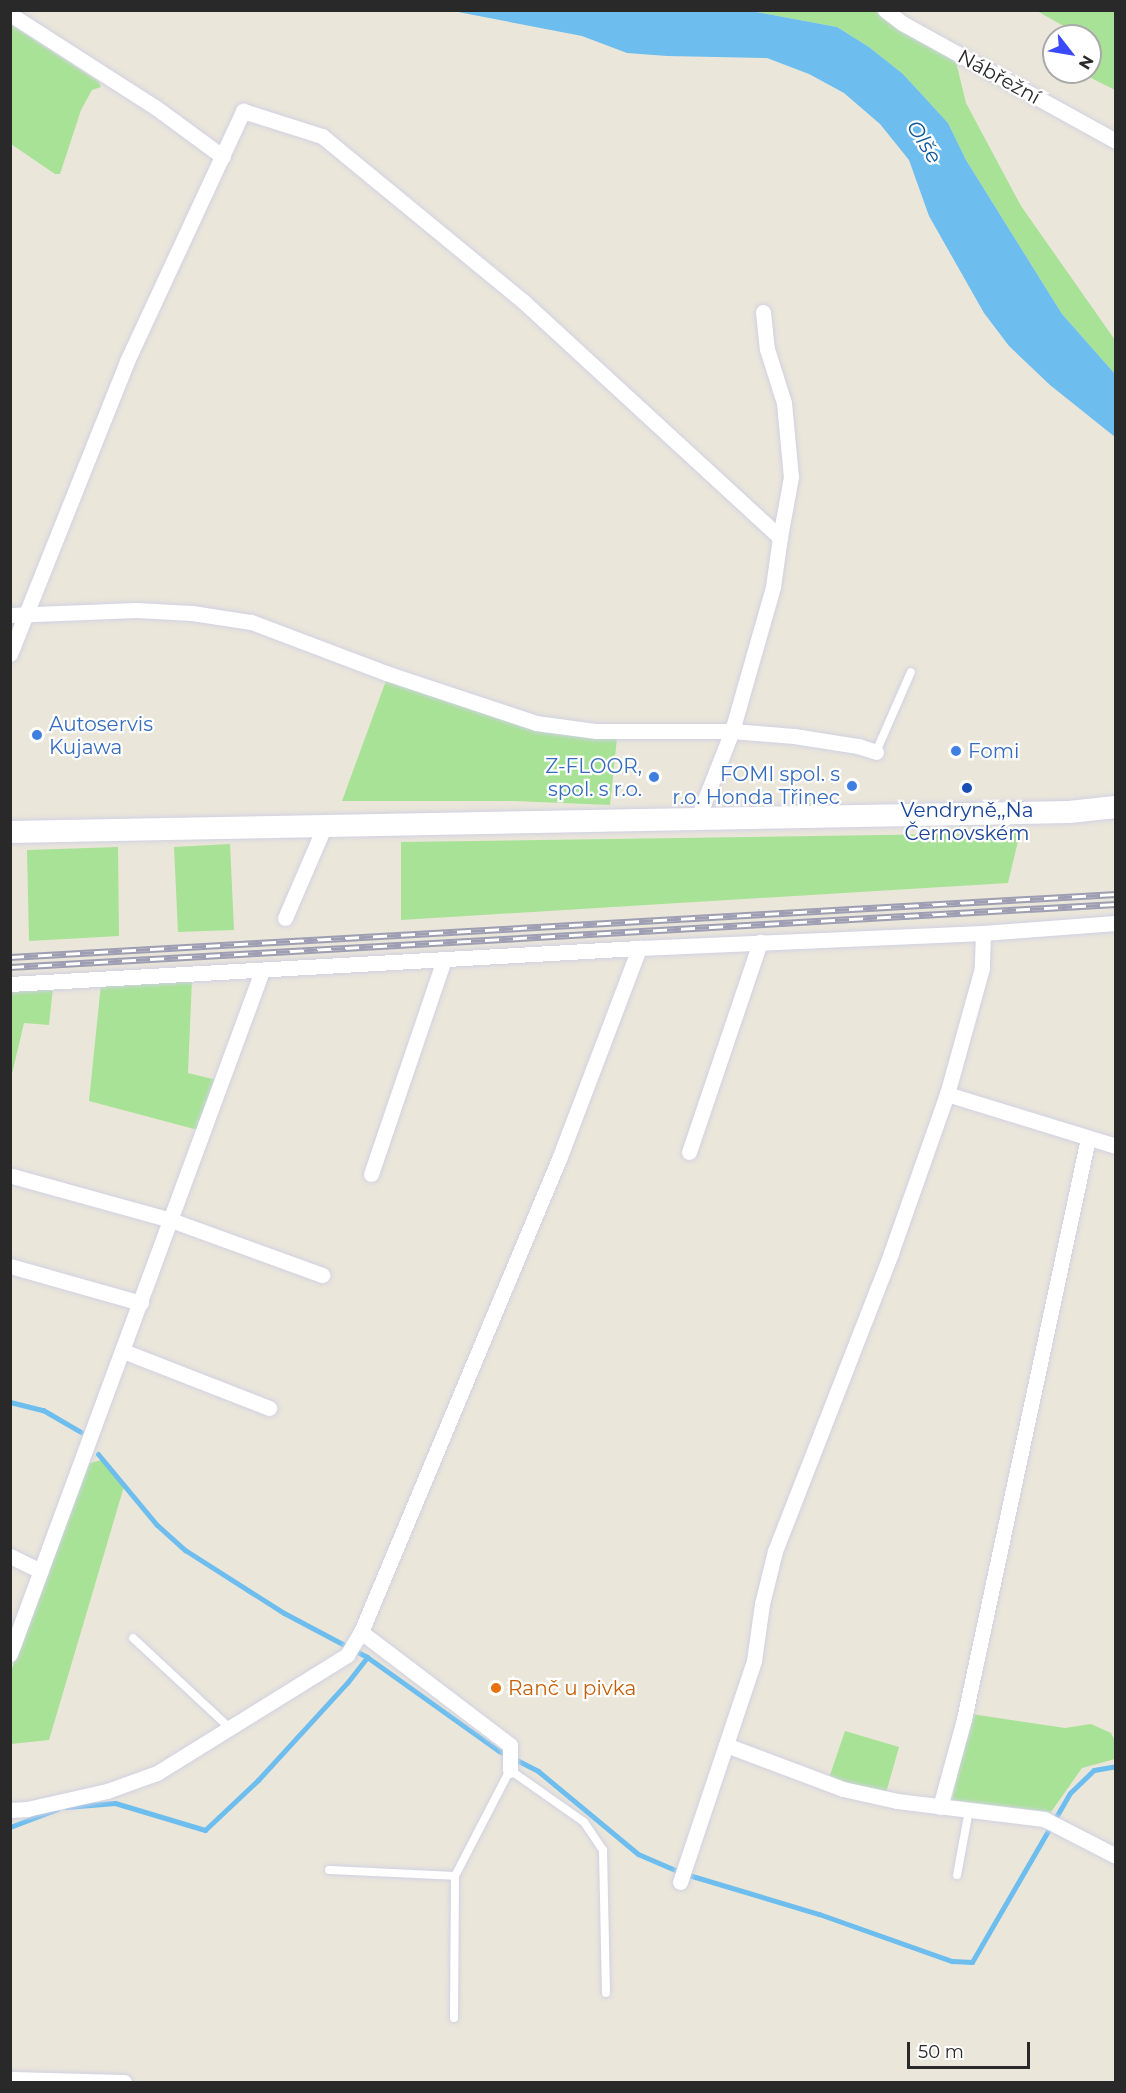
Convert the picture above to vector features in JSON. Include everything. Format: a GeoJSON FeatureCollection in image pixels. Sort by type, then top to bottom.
{"type":"FeatureCollection","features":[{"type":"Feature","properties":{"kind":"main road"},"geometry":{"type":"LineString","coordinates":[[10,832],[1069,813],[1116,807]]}},
{"type":"Feature","properties":{"kind":"street","name":"Nábřežní"},"geometry":{"type":"LineString","coordinates":[[885,10],[902,23],[1116,141]]}},
{"type":"Feature","properties":{"kind":"street"},"geometry":{"type":"LineString","coordinates":[[10,14],[155,107],[223,157]]}},
{"type":"Feature","properties":{"kind":"street"},"geometry":{"type":"LineString","coordinates":[[10,654],[18,615],[127,361],[243,111],[322,136],[524,302],[780,537]]}},
{"type":"Feature","properties":{"kind":"street"},"geometry":{"type":"LineString","coordinates":[[697,820],[732,732],[773,587],[790,477],[784,403],[767,349],[763,312]]}},
{"type":"Feature","properties":{"kind":"street"},"geometry":{"type":"LineString","coordinates":[[18,615],[136,610],[192,613],[251,622],[386,673],[537,723],[596,731],[732,732],[794,736],[858,746],[876,752]]}},
{"type":"Feature","properties":{"kind":"street"},"geometry":{"type":"LineString","coordinates":[[285,918],[325,825]]}},
{"type":"Feature","properties":{"kind":"street"},"geometry":{"type":"LineString","coordinates":[[10,984],[639,948],[983,933],[1116,923]]}},
{"type":"Feature","properties":{"kind":"street"},"geometry":{"type":"LineString","coordinates":[[683,1875],[754,1661],[762,1604],[775,1551],[891,1253],[947,1094],[982,969],[983,933]]}},
{"type":"Feature","properties":{"kind":"street"},"geometry":{"type":"LineString","coordinates":[[690,1152],[760,942]]}},
{"type":"Feature","properties":{"kind":"street"},"geometry":{"type":"LineString","coordinates":[[10,1810],[107,1791],[157,1773],[347,1655],[359,1636],[559,1159],[639,948]]}},
{"type":"Feature","properties":{"kind":"street"},"geometry":{"type":"LineString","coordinates":[[371,1174],[444,960]]}},
{"type":"Feature","properties":{"kind":"street"},"geometry":{"type":"LineString","coordinates":[[10,1654],[262,971]]}},
{"type":"Feature","properties":{"kind":"street"},"geometry":{"type":"LineString","coordinates":[[947,1094],[1116,1146]]}},
{"type":"Feature","properties":{"kind":"street"},"geometry":{"type":"LineString","coordinates":[[940,1807],[964,1719],[1088,1138]]}},
{"type":"Feature","properties":{"kind":"street"},"geometry":{"type":"LineString","coordinates":[[12,1176],[171,1220],[322,1275]]}},
{"type":"Feature","properties":{"kind":"street"},"geometry":{"type":"LineString","coordinates":[[10,1266],[141,1303]]}},
{"type":"Feature","properties":{"kind":"street"},"geometry":{"type":"LineString","coordinates":[[123,1351],[269,1408]]}},
{"type":"Feature","properties":{"kind":"street"},"geometry":{"type":"LineString","coordinates":[[10,1556],[41,1572]]}},
{"type":"Feature","properties":{"kind":"street"},"geometry":{"type":"LineString","coordinates":[[359,1636],[510,1745],[510,1770]]}},
{"type":"Feature","properties":{"kind":"street"},"geometry":{"type":"LineString","coordinates":[[726,1745],[843,1789],[940,1807],[1044,1819],[1116,1856]]}},
{"type":"Feature","properties":{"kind":"street"},"geometry":{"type":"LineString","coordinates":[[10,2079],[124,2082]]}},
{"type":"Feature","properties":{"kind":"lane"},"geometry":{"type":"LineString","coordinates":[[876,752],[911,672]]}},
{"type":"Feature","properties":{"kind":"lane"},"geometry":{"type":"LineString","coordinates":[[133,1638],[230,1728]]}},
{"type":"Feature","properties":{"kind":"lane"},"geometry":{"type":"LineString","coordinates":[[454,2018],[454,1876],[510,1770],[584,1822],[603,1850],[606,1993]]}},
{"type":"Feature","properties":{"kind":"lane"},"geometry":{"type":"LineString","coordinates":[[957,1875],[969,1810]]}},
{"type":"Feature","properties":{"kind":"lane"},"geometry":{"type":"LineString","coordinates":[[329,1870],[454,1876]]}},
{"type":"Feature","properties":{"kind":"green space"},"geometry":{"type":"Polygon","coordinates":[[[751,11],[875,11],[898,30],[956,62],[966,103],[1021,206],[1115,340],[1115,374],[1062,314],[966,160],[948,123],[903,74],[869,47],[837,27],[751,11]]]}},
{"type":"Feature","properties":{"kind":"green space"},"geometry":{"type":"Polygon","coordinates":[[[1037,11],[1115,11],[1115,90],[1102,84],[1102,24],[1060,24],[1037,11]]]}},
{"type":"Feature","properties":{"kind":"green space"},"geometry":{"type":"Polygon","coordinates":[[[10,24],[99,82],[101,87],[92,90],[81,110],[60,174],[55,174],[11,144],[10,24]]]}},
{"type":"Feature","properties":{"kind":"green space"},"geometry":{"type":"Polygon","coordinates":[[[387,678],[617,738],[610,805],[514,801],[342,801],[387,678]]]}},
{"type":"Feature","properties":{"kind":"green space"},"geometry":{"type":"Polygon","coordinates":[[[1020,833],[1008,883],[401,920],[401,842],[1020,833]]]}},
{"type":"Feature","properties":{"kind":"green space"},"geometry":{"type":"Polygon","coordinates":[[[230,844],[234,930],[178,932],[174,847],[230,844]]]}},
{"type":"Feature","properties":{"kind":"green space"},"geometry":{"type":"Polygon","coordinates":[[[118,847],[119,936],[29,941],[27,850],[118,847]]]}},
{"type":"Feature","properties":{"kind":"green space"},"geometry":{"type":"Polygon","coordinates":[[[192,979],[188,1073],[217,1080],[198,1130],[89,1101],[101,984],[192,979]]]}},
{"type":"Feature","properties":{"kind":"green space"},"geometry":{"type":"Polygon","coordinates":[[[53,987],[49,1025],[24,1023],[11,1078],[11,990],[53,987]]]}},
{"type":"Feature","properties":{"kind":"green space"},"geometry":{"type":"Polygon","coordinates":[[[102,1460],[125,1483],[49,1740],[11,1744],[10,1674],[86,1464],[102,1460]]]}},
{"type":"Feature","properties":{"kind":"green space"},"geometry":{"type":"Polygon","coordinates":[[[971,1714],[1065,1728],[1091,1724],[1111,1733],[1115,1741],[1115,1759],[1082,1768],[1051,1812],[952,1800],[971,1714]]]}},
{"type":"Feature","properties":{"kind":"green space"},"geometry":{"type":"Polygon","coordinates":[[[845,1731],[899,1747],[886,1793],[829,1778],[845,1731]]]}},
{"type":"Feature","properties":{"kind":"water","name":"Olše"},"geometry":{"type":"Polygon","coordinates":[[[453,11],[751,11],[837,27],[869,47],[903,74],[948,123],[966,160],[1062,314],[1115,374],[1115,437],[1050,385],[1009,346],[984,313],[929,216],[909,160],[880,124],[844,93],[809,74],[767,58],[627,53],[582,36],[453,11]]]}},
{"type":"Feature","properties":{"kind":"waterway"},"geometry":{"type":"LineString","coordinates":[[10,1402],[43,1410],[81,1432]]}},
{"type":"Feature","properties":{"kind":"waterway"},"geometry":{"type":"LineString","coordinates":[[98,1454],[157,1525],[185,1550],[284,1613],[367,1657]]}},
{"type":"Feature","properties":{"kind":"waterway"},"geometry":{"type":"LineString","coordinates":[[66,1807],[115,1803],[205,1830],[258,1780],[347,1683],[367,1657],[499,1751],[538,1771],[638,1854],[682,1873],[819,1914],[952,1961],[972,1962],[1070,1793],[1094,1770],[1116,1766]]}},
{"type":"Feature","properties":{"kind":"waterway"},"geometry":{"type":"LineString","coordinates":[[10,1827],[57,1809]]}},
{"type":"Feature","properties":{"kind":"railway"},"geometry":{"type":"LineString","coordinates":[[10,957],[1116,894]]}},
{"type":"Feature","properties":{"kind":"railway"},"geometry":{"type":"LineString","coordinates":[[10,967],[1116,904]]}},
{"type":"Feature","properties":{"kind":"place","name":"Autoservis Kujawa"},"geometry":{"type":"Point","coordinates":[37,735]}},
{"type":"Feature","properties":{"kind":"place","name":"Fomi"},"geometry":{"type":"Point","coordinates":[956,751]}},
{"type":"Feature","properties":{"kind":"place","name":"Z-FLOOR, spol. s r.o."},"geometry":{"type":"Point","coordinates":[654,777]}},
{"type":"Feature","properties":{"kind":"place","name":"FOMI spol. s r.o. Honda Třinec"},"geometry":{"type":"Point","coordinates":[852,786]}},
{"type":"Feature","properties":{"kind":"place","name":"Vendryně,,Na Černovském"},"geometry":{"type":"Point","coordinates":[967,788]}},
{"type":"Feature","properties":{"kind":"place","name":"Ranč u pivka"},"geometry":{"type":"Point","coordinates":[496,1688]}}]}
